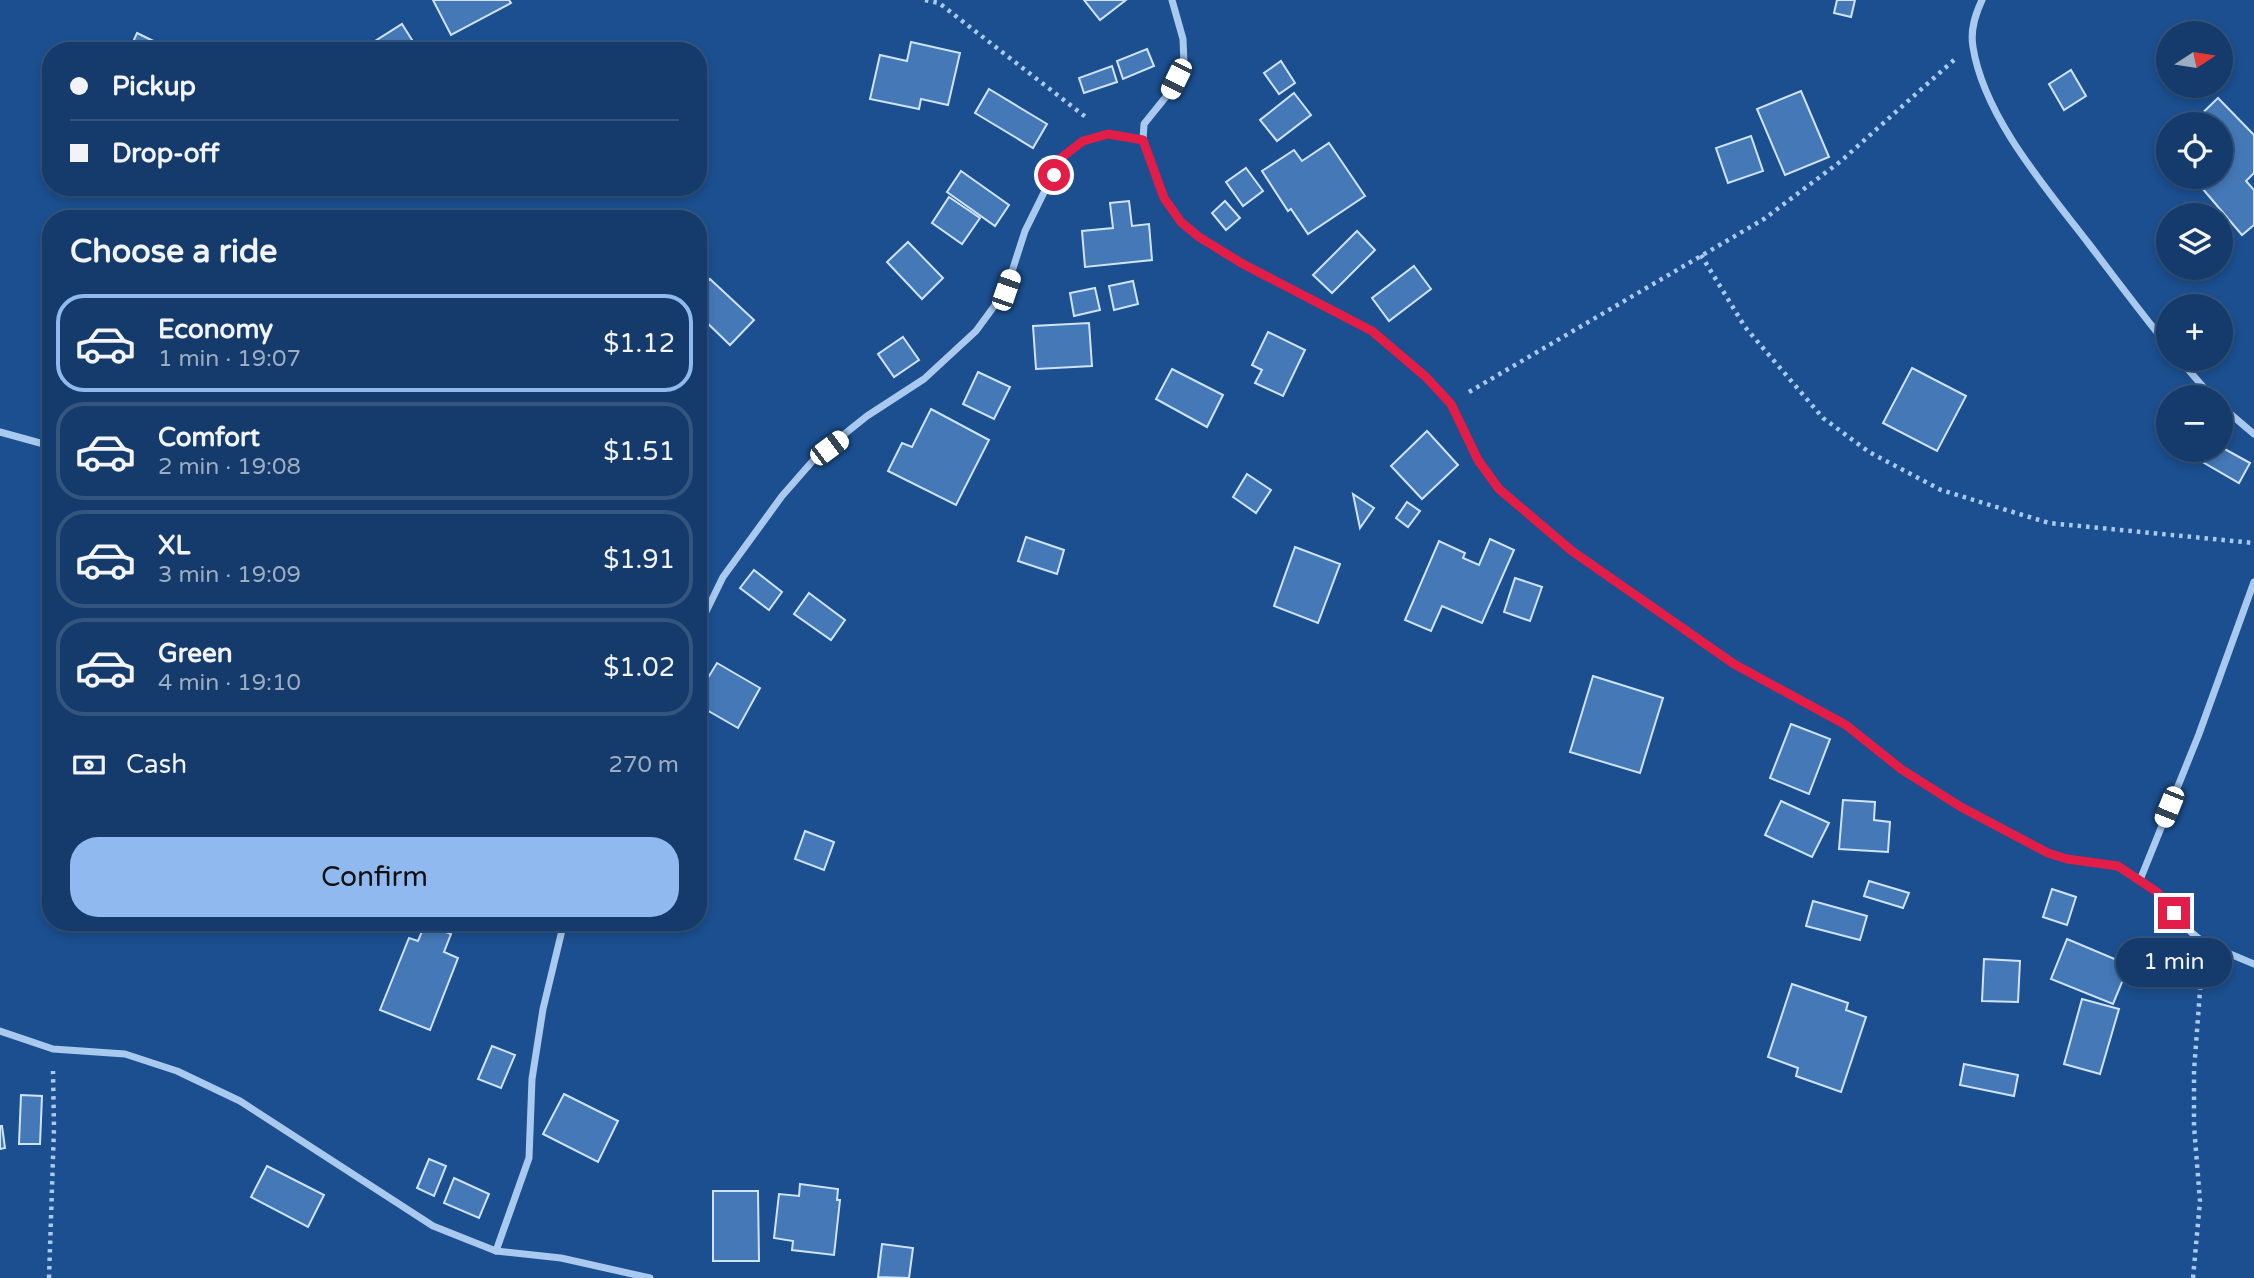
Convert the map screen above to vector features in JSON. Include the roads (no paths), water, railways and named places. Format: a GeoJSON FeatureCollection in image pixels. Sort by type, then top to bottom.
{"type":"FeatureCollection","features":[{"type":"Feature","properties":{"kind":"street"},"geometry":{"type":"LineString","coordinates":[[1172,0],[1184,38],[1184,64],[1169,93],[1144,124],[1143,140],[1164,198],[1181,222],[1199,237],[1243,264],[1372,331],[1426,377],[1451,404],[1478,460],[1499,489],[1572,551],[1734,664],[1846,725],[1901,769],[1972,813],[2048,853],[2067,859],[2118,866],[2157,892],[2191,932],[2204,943],[2254,964]]}},
{"type":"Feature","properties":{"kind":"street"},"geometry":{"type":"LineString","coordinates":[[1982,0],[1973,20],[1972,44],[1979,73],[2004,129],[2066,215],[2156,331]]}},
{"type":"Feature","properties":{"kind":"street"},"geometry":{"type":"LineString","coordinates":[[707,610],[723,577],[782,496],[817,456],[867,416],[923,379],[976,331],[1006,290],[1025,231],[1061,158],[1083,141],[1108,134],[1143,140]]}},
{"type":"Feature","properties":{"kind":"street"},"geometry":{"type":"LineString","coordinates":[[2189,371],[2202,385]]}},
{"type":"Feature","properties":{"kind":"street"},"geometry":{"type":"LineString","coordinates":[[2233,416],[2254,434]]}},
{"type":"Feature","properties":{"kind":"street"},"geometry":{"type":"LineString","coordinates":[[0,432],[42,444]]}},
{"type":"Feature","properties":{"kind":"street"},"geometry":{"type":"LineString","coordinates":[[2140,880],[2199,734],[2254,582]]}},
{"type":"Feature","properties":{"kind":"street"},"geometry":{"type":"LineString","coordinates":[[496,1251],[529,1158],[532,1079],[543,1009],[562,931]]}},
{"type":"Feature","properties":{"kind":"street"},"geometry":{"type":"LineString","coordinates":[[0,1031],[52,1049],[125,1054],[177,1071],[240,1101],[433,1226],[496,1251],[561,1258],[618,1275],[650,1278]]}}]}
